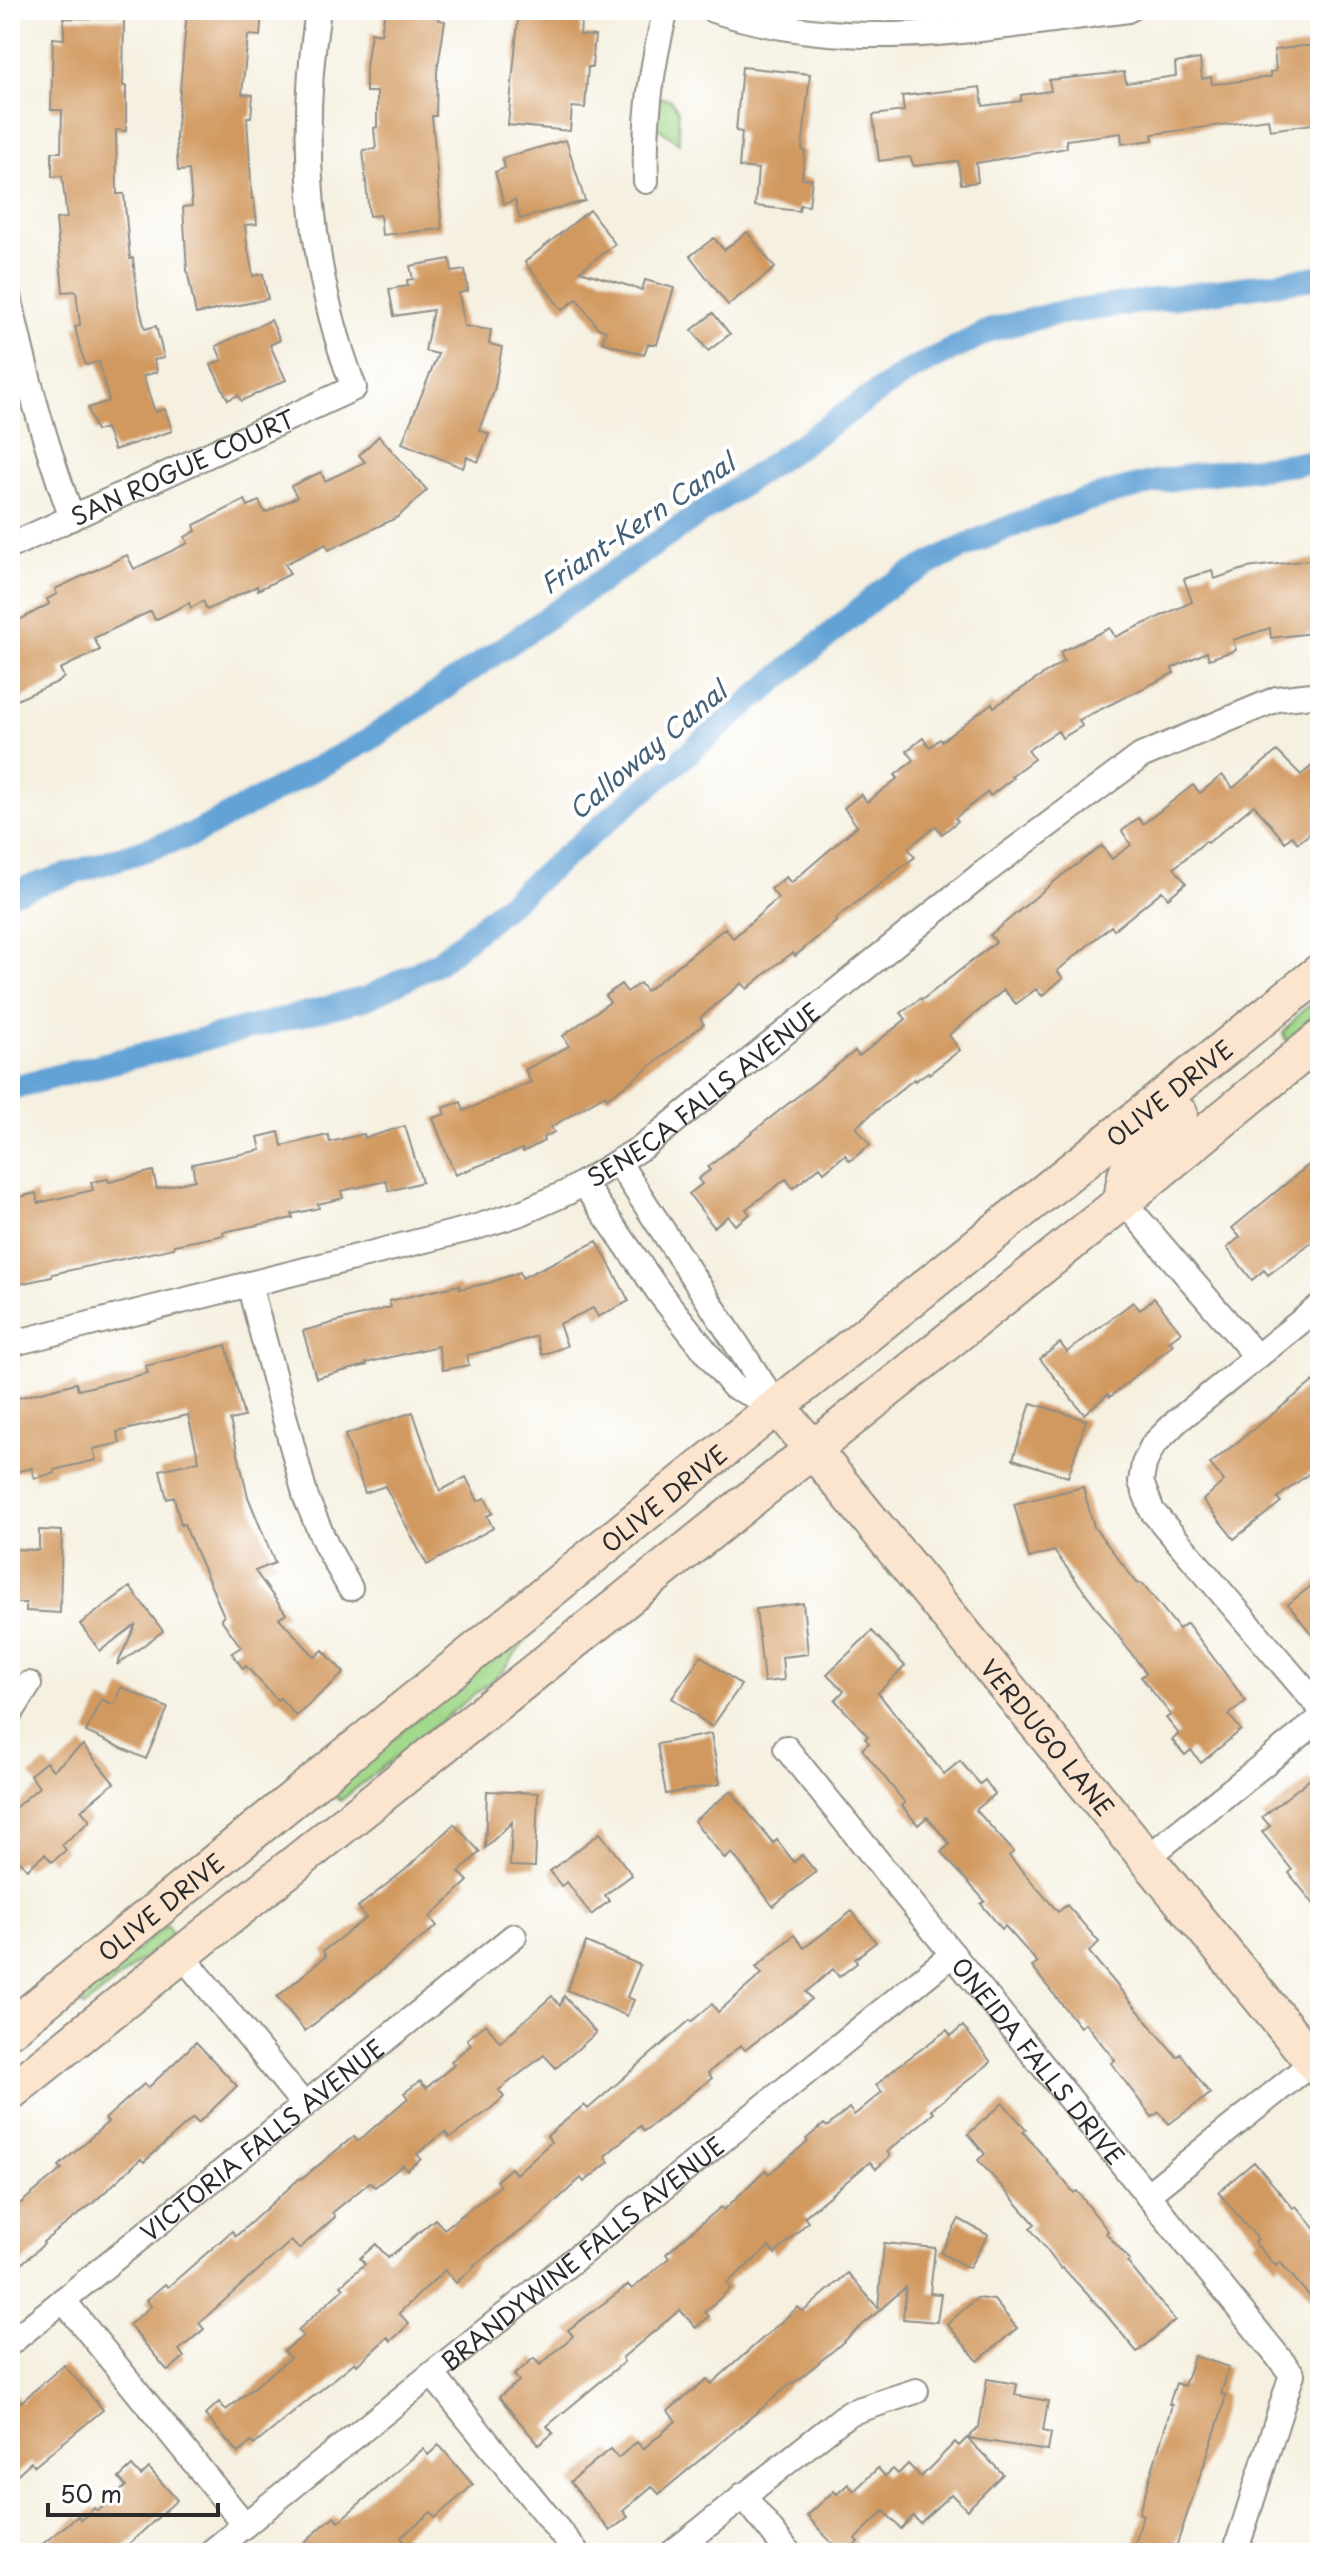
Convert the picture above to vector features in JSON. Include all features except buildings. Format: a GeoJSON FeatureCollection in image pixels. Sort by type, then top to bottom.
{"type":"FeatureCollection","features":[{"type":"Feature","properties":{"kind":"main road","name":"OLIVE DRIVE"},"geometry":{"type":"LineString","coordinates":[[10,2029],[777,1406],[1320,972]]}},
{"type":"Feature","properties":{"kind":"main road"},"geometry":{"type":"LineString","coordinates":[[1123,1201],[1123,1178],[1133,1157],[1217,1082],[1254,1026]]}},
{"type":"Feature","properties":{"kind":"main road"},"geometry":{"type":"LineString","coordinates":[[10,2092],[1123,1201],[1320,1039]]}},
{"type":"Feature","properties":{"kind":"main road","name":"VERDUGO LANE"},"geometry":{"type":"LineString","coordinates":[[777,1406],[1316,2066]]}},
{"type":"Feature","properties":{"kind":"main road"},"geometry":{"type":"LineString","coordinates":[[182,1955],[179,1936],[188,1921],[281,1837],[289,1804]]}},
{"type":"Feature","properties":{"kind":"street","name":"SAN ROGUE COURT"},"geometry":{"type":"LineString","coordinates":[[10,546],[354,388],[329,308],[309,184],[308,109],[318,10]]}},
{"type":"Feature","properties":{"kind":"street"},"geometry":{"type":"LineString","coordinates":[[646,181],[648,96],[666,10]]}},
{"type":"Feature","properties":{"kind":"street"},"geometry":{"type":"LineString","coordinates":[[713,10],[760,23],[863,37],[914,36],[1040,16],[1128,10]]}},
{"type":"Feature","properties":{"kind":"street"},"geometry":{"type":"LineString","coordinates":[[10,300],[24,370],[43,438],[72,518]]}},
{"type":"Feature","properties":{"kind":"street","name":"SENECA FALLS AVENUE"},"geometry":{"type":"LineString","coordinates":[[10,1344],[473,1228],[521,1213],[583,1183],[656,1136],[982,874],[1141,756],[1277,699],[1320,694]]}},
{"type":"Feature","properties":{"kind":"street"},"geometry":{"type":"LineString","coordinates":[[618,1162],[777,1406]]}},
{"type":"Feature","properties":{"kind":"street"},"geometry":{"type":"LineString","coordinates":[[583,1183],[661,1295],[733,1386],[777,1406]]}},
{"type":"Feature","properties":{"kind":"street"},"geometry":{"type":"LineString","coordinates":[[1123,1201],[1257,1357]]}},
{"type":"Feature","properties":{"kind":"street"},"geometry":{"type":"LineString","coordinates":[[249,1284],[306,1498],[326,1545],[350,1588]]}},
{"type":"Feature","properties":{"kind":"street"},"geometry":{"type":"LineString","coordinates":[[1320,1306],[1176,1422],[1153,1445],[1144,1464],[1141,1482],[1152,1511],[1320,1708]]}},
{"type":"Feature","properties":{"kind":"street"},"geometry":{"type":"LineString","coordinates":[[10,1714],[29,1684]]}},
{"type":"Feature","properties":{"kind":"street"},"geometry":{"type":"LineString","coordinates":[[1147,1858],[1320,1719]]}},
{"type":"Feature","properties":{"kind":"street","name":"ONEIDA FALLS DRIVE"},"geometry":{"type":"LineString","coordinates":[[786,1748],[1292,2374],[1235,2553]]}},
{"type":"Feature","properties":{"kind":"street","name":"VICTORIA FALLS AVENUE"},"geometry":{"type":"LineString","coordinates":[[10,2343],[514,1936]]}},
{"type":"Feature","properties":{"kind":"street","name":"BRANDYWINE FALLS AVENUE"},"geometry":{"type":"LineString","coordinates":[[210,2553],[953,1954]]}},
{"type":"Feature","properties":{"kind":"street"},"geometry":{"type":"LineString","coordinates":[[182,1955],[304,2105]]}},
{"type":"Feature","properties":{"kind":"street"},"geometry":{"type":"LineString","coordinates":[[1147,2195],[1316,2066]]}},
{"type":"Feature","properties":{"kind":"street"},"geometry":{"type":"LineString","coordinates":[[63,2300],[245,2525]]}},
{"type":"Feature","properties":{"kind":"street"},"geometry":{"type":"LineString","coordinates":[[432,2374],[577,2553]]}},
{"type":"Feature","properties":{"kind":"street"},"geometry":{"type":"LineString","coordinates":[[672,2553],[849,2413],[916,2391]]}},
{"type":"Feature","properties":{"kind":"street"},"geometry":{"type":"LineString","coordinates":[[743,2495],[789,2553]]}},
{"type":"Feature","properties":{"kind":"green space"},"geometry":{"type":"Polygon","coordinates":[[[656,97],[670,99],[678,110],[679,143],[640,115],[656,97]]]}},
{"type":"Feature","properties":{"kind":"green space"},"geometry":{"type":"Polygon","coordinates":[[[1320,996],[1320,1012],[1286,1041],[1283,1033],[1320,996]]]}},
{"type":"Feature","properties":{"kind":"green space"},"geometry":{"type":"Polygon","coordinates":[[[534,1620],[536,1627],[500,1674],[340,1801],[335,1795],[363,1764],[534,1620]]]}},
{"type":"Feature","properties":{"kind":"green space"},"geometry":{"type":"Polygon","coordinates":[[[167,1925],[172,1935],[84,2007],[77,1998],[167,1925]]]}},
{"type":"Feature","properties":{"kind":"waterway","name":"Friant-Kern Canal"},"geometry":{"type":"LineString","coordinates":[[10,893],[192,835],[367,741],[907,372],[991,330],[1053,314],[1320,277]]}},
{"type":"Feature","properties":{"kind":"waterway","name":"Calloway Canal"},"geometry":{"type":"LineString","coordinates":[[10,1088],[367,998],[439,962],[883,590],[947,555],[1050,512],[1120,491],[1196,475],[1320,461]]}}]}
